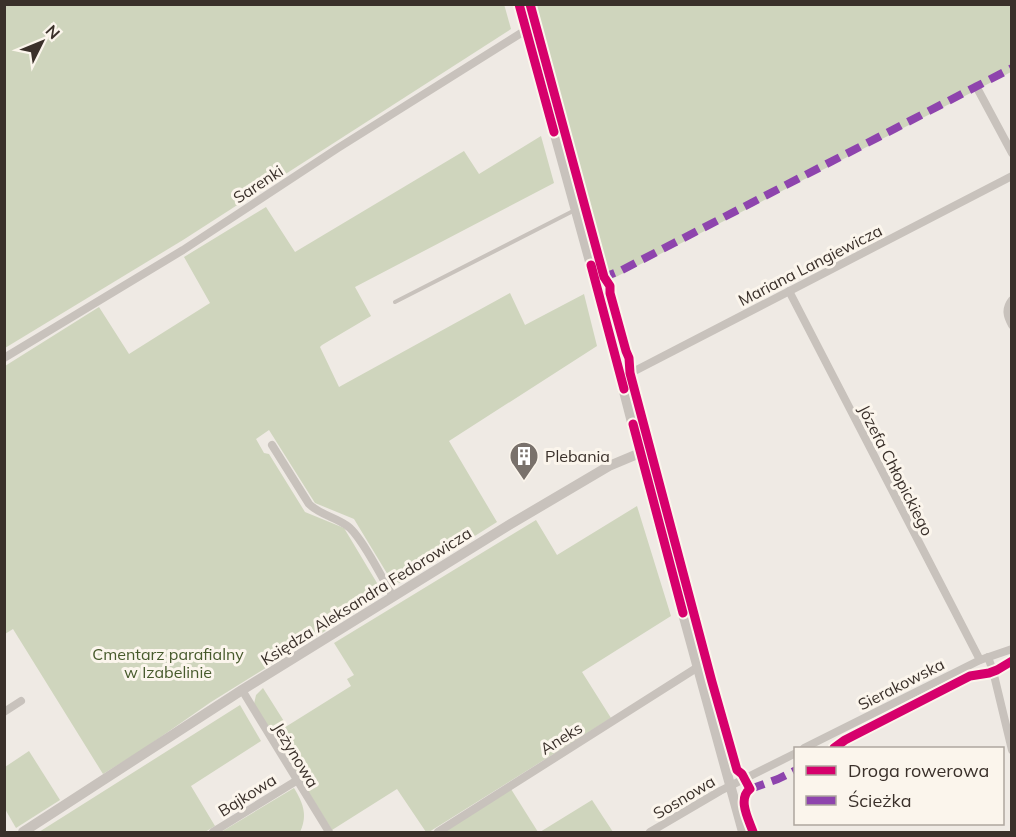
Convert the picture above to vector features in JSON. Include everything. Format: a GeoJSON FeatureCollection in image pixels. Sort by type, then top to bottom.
{"type":"FeatureCollection","features":[{"type":"Feature","properties":{"kind":"street"},"geometry":{"type":"LineString","coordinates":[[519,4],[742,832]]}},
{"type":"Feature","properties":{"kind":"street","name":"Sarenki"},"geometry":{"type":"LineString","coordinates":[[4,358],[174,255],[338,148],[526,30]]}},
{"type":"Feature","properties":{"kind":"street"},"geometry":{"type":"LineString","coordinates":[[976,86],[1011,153]]}},
{"type":"Feature","properties":{"kind":"street","name":"Mariana Langiewicza"},"geometry":{"type":"LineString","coordinates":[[621,378],[1011,176]]}},
{"type":"Feature","properties":{"kind":"street","name":"Józefa Chłopickiego"},"geometry":{"type":"LineString","coordinates":[[789,291],[984,659],[993,671],[1011,750]]}},
{"type":"Feature","properties":{"kind":"street"},"geometry":{"type":"LineString","coordinates":[[1011,300],[1007,309],[1011,325]]}},
{"type":"Feature","properties":{"kind":"street"},"geometry":{"type":"LineString","coordinates":[[272,445],[309,504],[346,525],[356,534],[393,597]]}},
{"type":"Feature","properties":{"kind":"street","name":"Księdza Aleksandra Fedorowicza"},"geometry":{"type":"LineString","coordinates":[[23,832],[242,690],[509,525],[599,472],[640,453]]}},
{"type":"Feature","properties":{"kind":"street","name":"Sierakowska"},"geometry":{"type":"LineString","coordinates":[[806,747],[984,659],[1011,649]]}},
{"type":"Feature","properties":{"kind":"street","name":"Aneks"},"geometry":{"type":"LineString","coordinates":[[438,832],[698,667]]}},
{"type":"Feature","properties":{"kind":"street","name":"Jeżynowa"},"geometry":{"type":"LineString","coordinates":[[242,690],[329,832]]}},
{"type":"Feature","properties":{"kind":"street"},"geometry":{"type":"LineString","coordinates":[[4,712],[21,701]]}},
{"type":"Feature","properties":{"kind":"street"},"geometry":{"type":"LineString","coordinates":[[731,786],[794,754]]}},
{"type":"Feature","properties":{"kind":"street","name":"Bajkowa"},"geometry":{"type":"LineString","coordinates":[[213,832],[296,781]]}},
{"type":"Feature","properties":{"kind":"street","name":"Sosnowa"},"geometry":{"type":"LineString","coordinates":[[650,832],[731,786]]}},
{"type":"Feature","properties":{"kind":"lane"},"geometry":{"type":"LineString","coordinates":[[395,302],[575,210]]}},
{"type":"Feature","properties":{"kind":"green space"},"geometry":{"type":"Polygon","coordinates":[[[5,4],[504,4],[511,29],[183,240],[5,348],[5,4]]]}},
{"type":"Feature","properties":{"kind":"green space"},"geometry":{"type":"Polygon","coordinates":[[[536,5],[1011,5],[1011,72],[612,279],[602,261],[536,5]]]}},
{"type":"Feature","properties":{"kind":"green space","name":"Cmentarz parafialny w Izabelinie"},"geometry":{"type":"Polygon","coordinates":[[[541,136],[554,183],[355,287],[371,316],[320,347],[339,387],[510,293],[525,325],[584,294],[597,346],[449,441],[497,522],[400,583],[391,580],[354,519],[315,503],[269,430],[256,439],[264,453],[269,454],[305,512],[344,528],[380,588],[380,597],[211,702],[103,774],[13,629],[5,634],[5,366],[99,307],[129,354],[210,303],[184,257],[266,207],[295,252],[464,151],[479,174],[541,136]]]}},
{"type":"Feature","properties":{"kind":"green space"},"geometry":{"type":"Polygon","coordinates":[[[637,506],[671,616],[582,672],[611,718],[429,832],[426,832],[397,789],[332,830],[254,704],[256,695],[263,688],[287,726],[351,686],[347,679],[354,675],[334,643],[536,520],[557,555],[637,506]]]}},
{"type":"Feature","properties":{"kind":"green space"},"geometry":{"type":"Polygon","coordinates":[[[240,705],[261,741],[191,786],[215,826],[205,832],[39,832],[240,705]]]}},
{"type":"Feature","properties":{"kind":"green space"},"geometry":{"type":"Polygon","coordinates":[[[29,751],[60,800],[16,828],[5,809],[5,767],[29,751]]]}},
{"type":"Feature","properties":{"kind":"green space"},"geometry":{"type":"Polygon","coordinates":[[[294,788],[300,799],[304,815],[300,832],[221,832],[294,788]]]}},
{"type":"Feature","properties":{"kind":"green space"},"geometry":{"type":"Polygon","coordinates":[[[511,789],[538,832],[444,832],[511,789]]]}},
{"type":"Feature","properties":{"kind":"green space"},"geometry":{"type":"Polygon","coordinates":[[[592,800],[613,832],[540,832],[592,800]]]}},
{"type":"Feature","properties":{"kind":"marked path"},"geometry":{"type":"LineString","coordinates":[[606,280],[604,277],[622,270],[1012,68]]}},
{"type":"Feature","properties":{"kind":"marked path"},"geometry":{"type":"LineString","coordinates":[[750,789],[794,771]]}},
{"type":"Feature","properties":{"kind":"cycle path"},"geometry":{"type":"LineString","coordinates":[[519,4],[554,132]]}},
{"type":"Feature","properties":{"kind":"cycle path"},"geometry":{"type":"LineString","coordinates":[[530,4],[604,277],[610,286],[629,358],[630,373],[712,682],[737,770],[742,774],[750,789],[746,793],[744,804],[753,832]]}},
{"type":"Feature","properties":{"kind":"cycle path"},"geometry":{"type":"LineString","coordinates":[[591,265],[624,389]]}},
{"type":"Feature","properties":{"kind":"cycle path"},"geometry":{"type":"LineString","coordinates":[[633,424],[683,613]]}},
{"type":"Feature","properties":{"kind":"cycle path"},"geometry":{"type":"LineString","coordinates":[[835,747],[970,676],[989,673],[1012,661]]}},
{"type":"Feature","properties":{"kind":"place","name":"Plebania"},"geometry":{"type":"Point","coordinates":[524,482]}}]}
